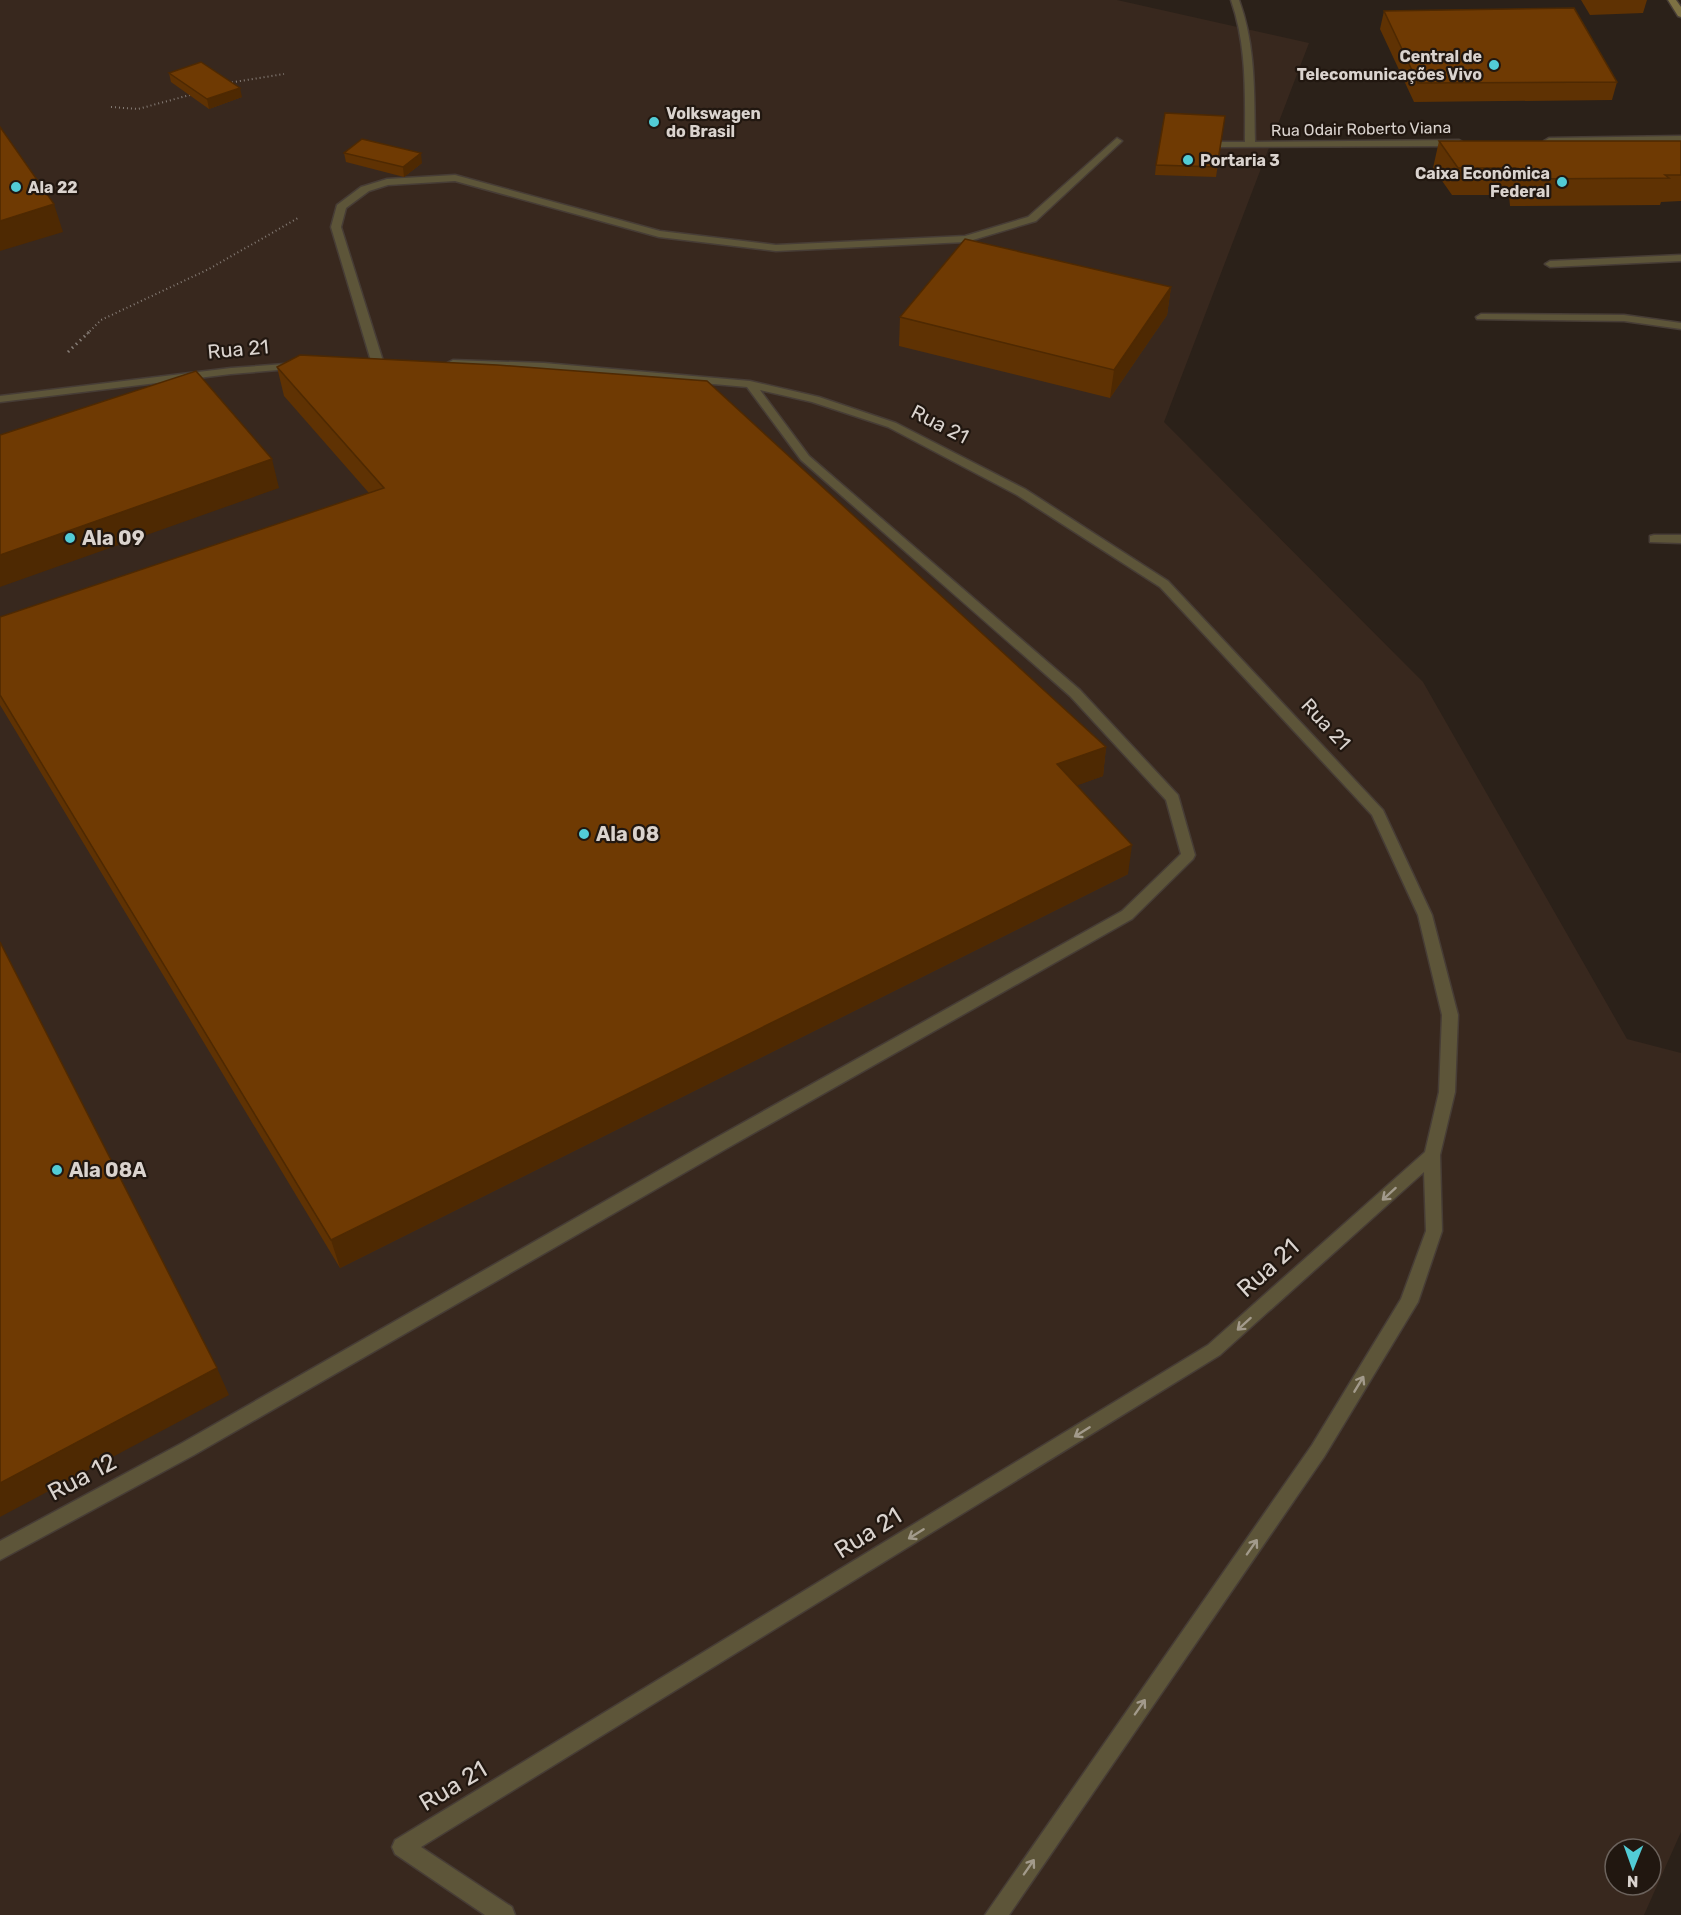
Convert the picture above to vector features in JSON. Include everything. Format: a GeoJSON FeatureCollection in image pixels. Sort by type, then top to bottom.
{"type":"FeatureCollection","features":[{"type":"Feature","properties":{"kind":"main road"},"geometry":{"type":"LineString","coordinates":[[1672,0],[1681,14]]}},
{"type":"Feature","properties":{"kind":"street"},"geometry":{"type":"LineString","coordinates":[[1235,0],[1243,19],[1248,48],[1250,145]]}},
{"type":"Feature","properties":{"kind":"street"},"geometry":{"type":"LineString","coordinates":[[1541,142],[1681,139]]}},
{"type":"Feature","properties":{"kind":"street"},"geometry":{"type":"LineString","coordinates":[[377,362],[336,227],[341,207],[364,189],[387,182],[455,178],[658,234],[776,248],[966,239],[1032,219],[1117,141]]}},
{"type":"Feature","properties":{"kind":"street","name":"Rua Odair Roberto Viana"},"geometry":{"type":"LineString","coordinates":[[1221,145],[1472,143]]}},
{"type":"Feature","properties":{"kind":"street"},"geometry":{"type":"LineString","coordinates":[[1550,264],[1681,258]]}},
{"type":"Feature","properties":{"kind":"street"},"geometry":{"type":"LineString","coordinates":[[1481,317],[1624,318],[1681,326]]}},
{"type":"Feature","properties":{"kind":"street","name":"Rua 21"},"geometry":{"type":"LineString","coordinates":[[436,363],[544,366],[750,384],[815,399],[892,425],[1021,492],[1164,584],[1378,813],[1425,915],[1450,1015],[1447,1092],[1432,1155],[1434,1230],[1409,1302],[1318,1451],[996,1915]]}},
{"type":"Feature","properties":{"kind":"street","name":"Rua 21"},"geometry":{"type":"LineString","coordinates":[[0,399],[231,371],[309,366]]}},
{"type":"Feature","properties":{"kind":"street","name":"Rua 12"},"geometry":{"type":"LineString","coordinates":[[0,1551],[188,1449],[718,1145],[1126,915],[1188,855],[1173,798],[1074,693],[805,458],[750,384]]}},
{"type":"Feature","properties":{"kind":"street"},"geometry":{"type":"LineString","coordinates":[[1654,539],[1681,539]]}},
{"type":"Feature","properties":{"kind":"street","name":"Rua 21"},"geometry":{"type":"LineString","coordinates":[[504,1915],[402,1847],[1214,1350],[1432,1155]]}},
{"type":"Feature","properties":{"kind":"path"},"geometry":{"type":"LineString","coordinates":[[222,84],[284,74]]}},
{"type":"Feature","properties":{"kind":"path"},"geometry":{"type":"LineString","coordinates":[[111,107],[138,109],[190,95]]}},
{"type":"Feature","properties":{"kind":"path"},"geometry":{"type":"LineString","coordinates":[[24,395],[101,320],[209,269],[299,217]]}},
{"type":"Feature","properties":{"kind":"shaded area","name":"Volkswagen do Brasil"},"geometry":{"type":"Polygon","coordinates":[[[0,0],[1117,0],[1309,43],[1164,422],[1423,682],[1627,1039],[1681,1053],[1681,1832],[1663,1872],[1663,1837],[1603,1837],[1603,1897],[1652,1897],[1644,1915],[0,1915],[0,0]]]}},
{"type":"Feature","properties":{"kind":"building","name":"Central de Telecomunicações Vivo"},"geometry":{"type":"Polygon","coordinates":[[[1574,8],[1617,82],[1418,83],[1384,11],[1574,8]]]}},
{"type":"Feature","properties":{"kind":"building"},"geometry":{"type":"Polygon","coordinates":[[[201,62],[240,88],[207,99],[169,73],[201,62]]]}},
{"type":"Feature","properties":{"kind":"building","name":"Portaria 3"},"geometry":{"type":"Polygon","coordinates":[[[1165,113],[1225,116],[1217,167],[1156,165],[1165,113]]]}},
{"type":"Feature","properties":{"kind":"building"},"geometry":{"type":"Polygon","coordinates":[[[0,127],[54,204],[0,221],[0,127]]]}},
{"type":"Feature","properties":{"kind":"building"},"geometry":{"type":"Polygon","coordinates":[[[362,139],[421,153],[403,167],[344,153],[362,139]]]}},
{"type":"Feature","properties":{"kind":"building"},"geometry":{"type":"Polygon","coordinates":[[[1439,141],[1681,141],[1681,175],[1665,175],[1669,178],[1517,179],[1516,168],[1458,168],[1439,141]]]}},
{"type":"Feature","properties":{"kind":"building"},"geometry":{"type":"Polygon","coordinates":[[[965,239],[1171,287],[1114,370],[900,317],[965,239]]]}},
{"type":"Feature","properties":{"kind":"building","name":"Ala 08"},"geometry":{"type":"Polygon","coordinates":[[[300,355],[497,365],[707,381],[1106,747],[1057,764],[1132,845],[331,1240],[0,695],[0,617],[384,488],[277,367],[300,355]]]}},
{"type":"Feature","properties":{"kind":"building","name":"Ala 09"},"geometry":{"type":"Polygon","coordinates":[[[196,371],[272,459],[0,555],[0,435],[196,371]]]}},
{"type":"Feature","properties":{"kind":"building","name":"Ala 08A"},"geometry":{"type":"Polygon","coordinates":[[[0,942],[217,1368],[0,1483],[0,942]]]}},
{"type":"Feature","properties":{"kind":"place","name":"Central de Telecomunicações Vivo"},"geometry":{"type":"Point","coordinates":[1494,65]}},
{"type":"Feature","properties":{"kind":"place","name":"Volkswagen do Brasil"},"geometry":{"type":"Point","coordinates":[654,122]}},
{"type":"Feature","properties":{"kind":"place","name":"Portaria 3"},"geometry":{"type":"Point","coordinates":[1188,160]}},
{"type":"Feature","properties":{"kind":"place","name":"Caixa Econômica Federal"},"geometry":{"type":"Point","coordinates":[1562,182]}},
{"type":"Feature","properties":{"kind":"place","name":"Ala 22"},"geometry":{"type":"Point","coordinates":[16,187]}},
{"type":"Feature","properties":{"kind":"place","name":"Ala 09"},"geometry":{"type":"Point","coordinates":[70,538]}},
{"type":"Feature","properties":{"kind":"place","name":"Ala 08"},"geometry":{"type":"Point","coordinates":[584,834]}},
{"type":"Feature","properties":{"kind":"place","name":"Ala 08A"},"geometry":{"type":"Point","coordinates":[57,1170]}}]}
